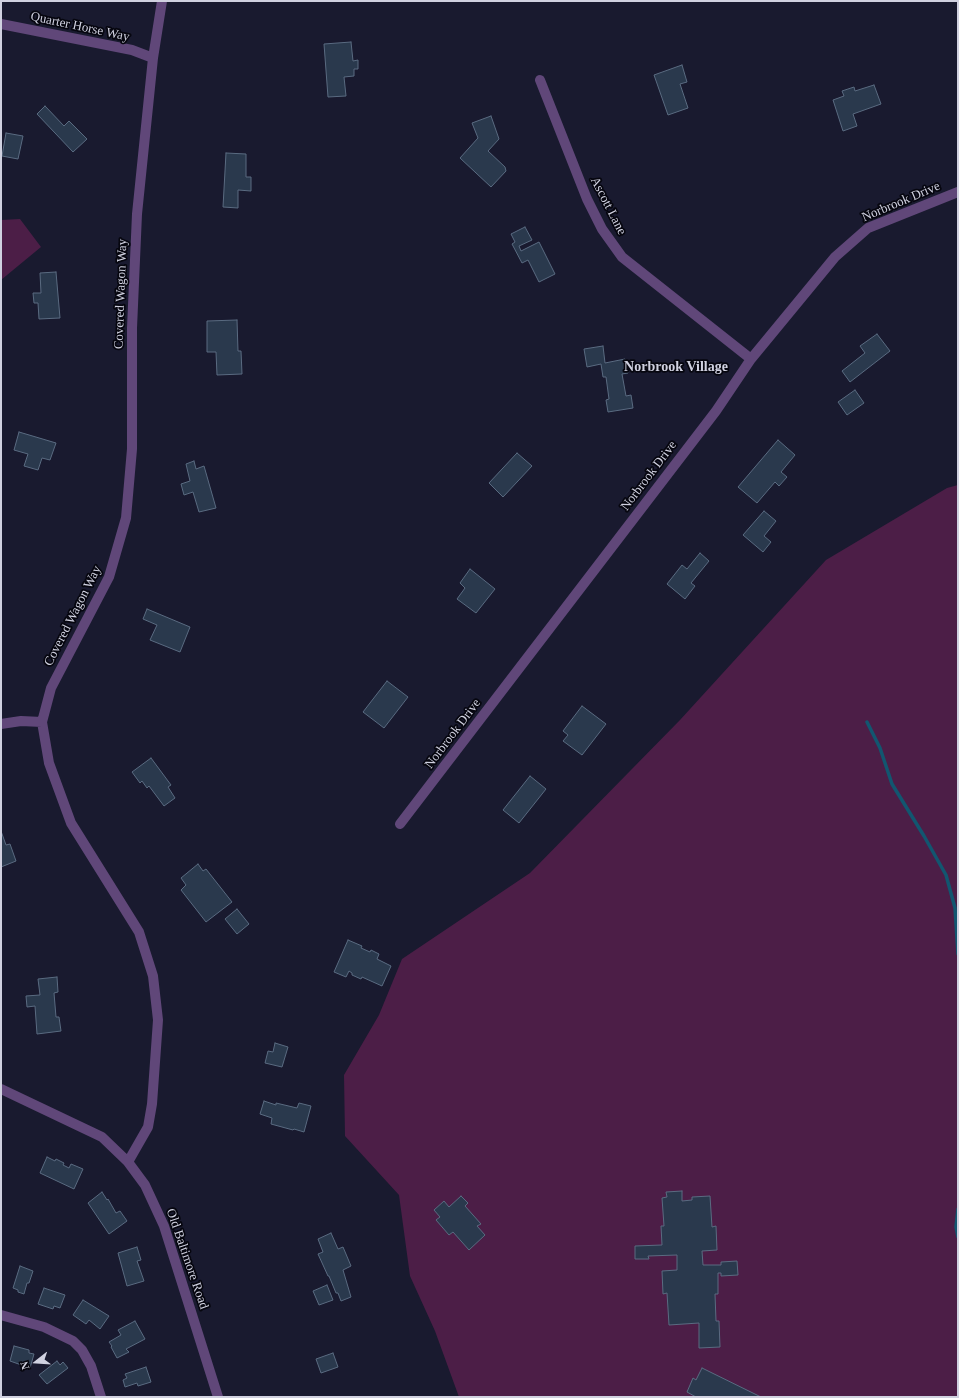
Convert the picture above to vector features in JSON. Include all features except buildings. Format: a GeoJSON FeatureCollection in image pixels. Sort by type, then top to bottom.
{"type":"FeatureCollection","features":[{"type":"Feature","properties":{"kind":"street","name":"Covered Wagon Way"},"geometry":{"type":"LineString","coordinates":[[128,1162],[148,1127],[152,1104],[158,1020],[154,976],[139,932],[71,823],[49,763],[42,722],[51,688],[109,577],[126,518],[132,449],[132,328],[137,214],[153,58],[162,1]]}},
{"type":"Feature","properties":{"kind":"street","name":"Quarter Horse Way"},"geometry":{"type":"LineString","coordinates":[[1,24],[132,50],[153,58]]}},
{"type":"Feature","properties":{"kind":"street","name":"Ascott Lane"},"geometry":{"type":"LineString","coordinates":[[540,80],[587,199],[602,229],[622,257],[751,359]]}},
{"type":"Feature","properties":{"kind":"street","name":"Norbrook Drive"},"geometry":{"type":"LineString","coordinates":[[400,824],[716,411],[751,359],[834,257],[868,228],[958,192]]}},
{"type":"Feature","properties":{"kind":"street"},"geometry":{"type":"LineString","coordinates":[[1,724],[22,721],[42,722]]}},
{"type":"Feature","properties":{"kind":"street","name":"Old Baltimore Road"},"geometry":{"type":"LineString","coordinates":[[1,1089],[102,1137],[128,1162],[145,1185],[164,1226],[218,1397]]}},
{"type":"Feature","properties":{"kind":"street"},"geometry":{"type":"LineString","coordinates":[[1,1315],[44,1327],[73,1341],[82,1350],[91,1366],[101,1397]]}},
{"type":"Feature","properties":{"kind":"shaded area"},"geometry":{"type":"Polygon","coordinates":[[[20,219],[41,247],[1,280],[1,220],[20,219]]]}},
{"type":"Feature","properties":{"kind":"shaded area"},"geometry":{"type":"Polygon","coordinates":[[[958,485],[958,1397],[459,1397],[435,1331],[410,1276],[399,1195],[345,1136],[344,1075],[379,1015],[402,959],[530,873],[680,720],[826,560],[947,488],[958,485]]]}},
{"type":"Feature","properties":{"kind":"waterway"},"geometry":{"type":"LineString","coordinates":[[867,722],[880,748],[892,784],[946,875],[955,908],[958,954]]}},
{"type":"Feature","properties":{"kind":"waterway"},"geometry":{"type":"LineString","coordinates":[[958,1209],[956,1227],[958,1237]]}},
{"type":"Feature","properties":{"kind":"district","name":"Norbrook Village"},"geometry":{"type":"Point","coordinates":[676,367]}}]}
